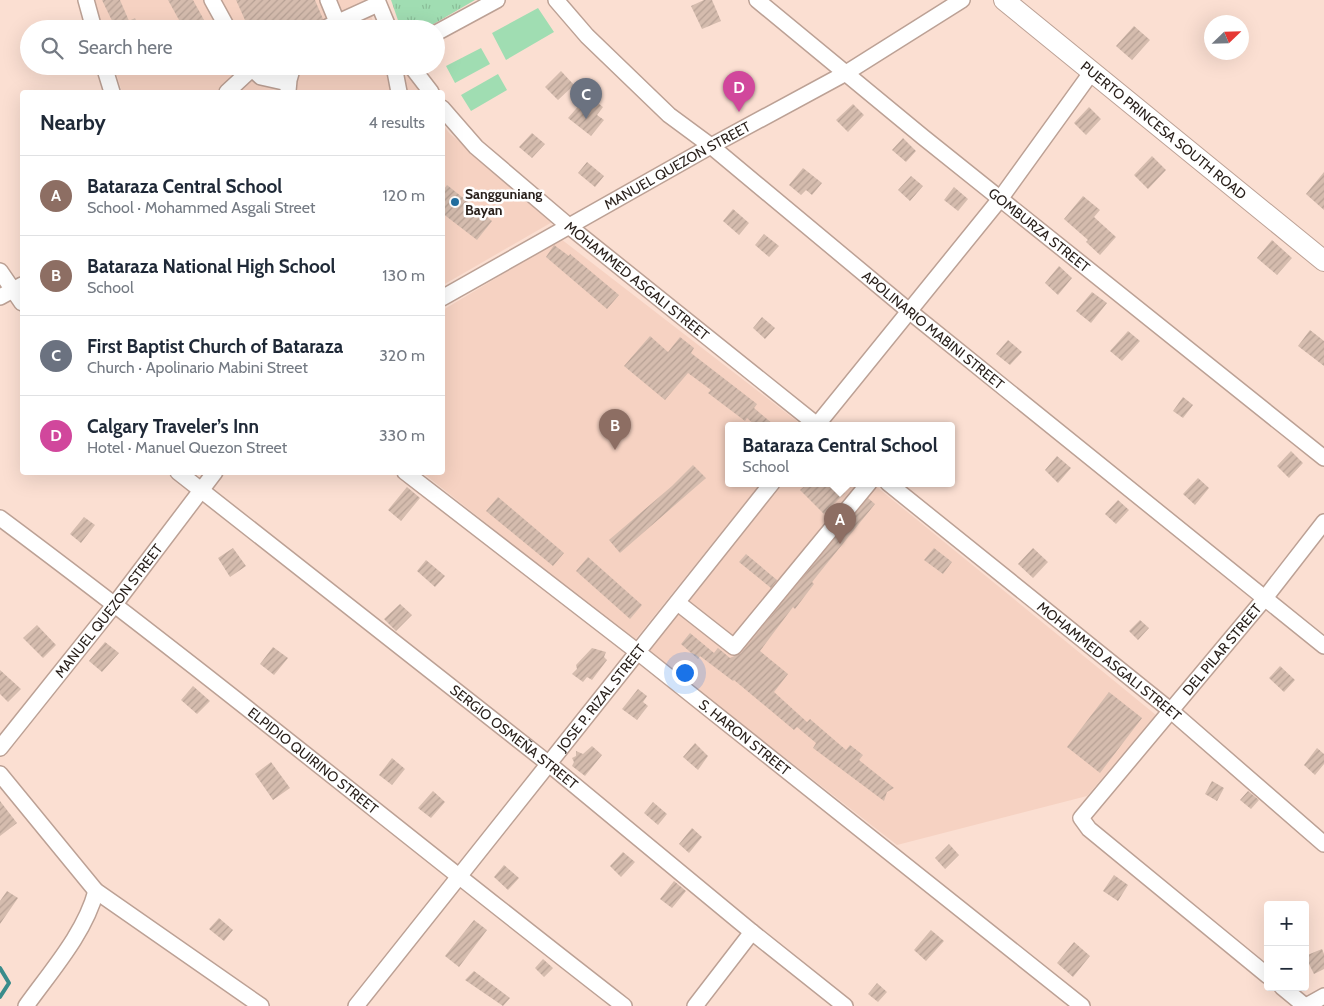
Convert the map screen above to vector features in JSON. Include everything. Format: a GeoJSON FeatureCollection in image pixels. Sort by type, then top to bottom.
{"type":"FeatureCollection","features":[{"type":"Feature","properties":{"kind":"main road","name":"PUERTO PRINCESA SOUTH ROAD"},"geometry":{"type":"LineString","coordinates":[[1004,0],[1091,73],[1324,260]]}},
{"type":"Feature","properties":{"kind":"street"},"geometry":{"type":"LineString","coordinates":[[86,0],[92,20]]}},
{"type":"Feature","properties":{"kind":"street"},"geometry":{"type":"LineString","coordinates":[[212,0],[223,20]]}},
{"type":"Feature","properties":{"kind":"street"},"geometry":{"type":"LineString","coordinates":[[328,0],[336,20]]}},
{"type":"Feature","properties":{"kind":"street"},"geometry":{"type":"LineString","coordinates":[[445,28],[497,0]]}},
{"type":"Feature","properties":{"kind":"street","name":"APOLINARIO MABINI STREET"},"geometry":{"type":"LineString","coordinates":[[556,0],[587,36],[668,115],[711,146],[909,311],[1324,646]]}},
{"type":"Feature","properties":{"kind":"street","name":"GOMBURZA STREET"},"geometry":{"type":"LineString","coordinates":[[757,0],[1000,199],[1324,458]]}},
{"type":"Feature","properties":{"kind":"street","name":"MANUEL QUEZON STREET"},"geometry":{"type":"LineString","coordinates":[[445,296],[711,146],[846,73],[962,0]]}},
{"type":"Feature","properties":{"kind":"street"},"geometry":{"type":"LineString","coordinates":[[341,20],[378,2],[385,20]]}},
{"type":"Feature","properties":{"kind":"street"},"geometry":{"type":"LineString","coordinates":[[819,422],[1000,199],[1091,73]]}},
{"type":"Feature","properties":{"kind":"street"},"geometry":{"type":"LineString","coordinates":[[107,75],[111,90]]}},
{"type":"Feature","properties":{"kind":"street"},"geometry":{"type":"LineString","coordinates":[[229,90],[243,75]]}},
{"type":"Feature","properties":{"kind":"street"},"geometry":{"type":"LineString","coordinates":[[259,75],[288,88],[291,75]]}},
{"type":"Feature","properties":{"kind":"street"},"geometry":{"type":"LineString","coordinates":[[396,75],[399,90]]}},
{"type":"Feature","properties":{"kind":"street"},"geometry":{"type":"LineString","coordinates":[[418,75],[429,90]]}},
{"type":"Feature","properties":{"kind":"street","name":"MOHAMMED ASGALI STREET"},"geometry":{"type":"LineString","coordinates":[[445,111],[476,147],[570,227],[813,422]]}},
{"type":"Feature","properties":{"kind":"street"},"geometry":{"type":"LineString","coordinates":[[0,270],[20,301]]}},
{"type":"Feature","properties":{"kind":"street","name":"SERGIO OSMEÑA STREET"},"geometry":{"type":"LineString","coordinates":[[182,475],[549,764],[752,932],[845,1006]]}},
{"type":"Feature","properties":{"kind":"street","name":"MANUEL QUEZON STREET"},"geometry":{"type":"LineString","coordinates":[[0,748],[115,604],[213,475]]}},
{"type":"Feature","properties":{"kind":"street","name":"S. HARON STREET"},"geometry":{"type":"LineString","coordinates":[[409,475],[639,653],[1082,1006]]}},
{"type":"Feature","properties":{"kind":"street","name":"JOSE P. RIZAL STREET"},"geometry":{"type":"LineString","coordinates":[[356,1006],[639,653],[769,487]]}},
{"type":"Feature","properties":{"kind":"street"},"geometry":{"type":"LineString","coordinates":[[678,603],[734,647],[866,487]]}},
{"type":"Feature","properties":{"kind":"street","name":"MOHAMMED ASGALI STREET"},"geometry":{"type":"LineString","coordinates":[[893,487],[1170,710],[1324,844]]}},
{"type":"Feature","properties":{"kind":"street","name":"ELPIDIO QUIRINO STREET"},"geometry":{"type":"LineString","coordinates":[[0,518],[115,604],[459,878],[624,1006]]}},
{"type":"Feature","properties":{"kind":"street","name":"DEL PILAR STREET"},"geometry":{"type":"LineString","coordinates":[[1264,973],[1081,820],[1083,815],[1170,710],[1265,598],[1324,522]]}},
{"type":"Feature","properties":{"kind":"street"},"geometry":{"type":"LineString","coordinates":[[0,774],[96,891],[261,1006]]}},
{"type":"Feature","properties":{"kind":"street"},"geometry":{"type":"LineString","coordinates":[[26,1006],[82,925],[90,910],[96,891]]}},
{"type":"Feature","properties":{"kind":"street"},"geometry":{"type":"LineString","coordinates":[[695,1006],[752,932]]}},
{"type":"Feature","properties":{"kind":"street"},"geometry":{"type":"LineString","coordinates":[[1287,991],[1305,1006],[1324,996]]}},
{"type":"Feature","properties":{"kind":"shaded area"},"geometry":{"type":"Polygon","coordinates":[[[94,0],[367,0],[372,20],[100,20],[94,0]]]}},
{"type":"Feature","properties":{"kind":"shaded area"},"geometry":{"type":"Polygon","coordinates":[[[117,75],[410,75],[421,90],[121,90],[117,75]]]}},
{"type":"Feature","properties":{"kind":"shaded area"},"geometry":{"type":"Polygon","coordinates":[[[445,127],[449,133],[554,221],[445,284],[445,127]]]}},
{"type":"Feature","properties":{"kind":"shaded area"},"geometry":{"type":"Polygon","coordinates":[[[561,239],[798,422],[725,422],[725,487],[758,487],[634,641],[426,475],[445,475],[445,309],[561,239]]]}},
{"type":"Feature","properties":{"kind":"shaded area"},"geometry":{"type":"Polygon","coordinates":[[[779,487],[877,487],[1156,715],[1087,796],[897,845],[648,651],[779,487]]]}},
{"type":"Feature","properties":{"kind":"green space"},"geometry":{"type":"Polygon","coordinates":[[[391,0],[475,0],[441,20],[398,20],[391,0]]]}},
{"type":"Feature","properties":{"kind":"green space"},"geometry":{"type":"Polygon","coordinates":[[[538,8],[554,32],[506,60],[492,33],[538,8]]]}},
{"type":"Feature","properties":{"kind":"green space"},"geometry":{"type":"Polygon","coordinates":[[[481,48],[490,64],[455,83],[446,66],[481,48]]]}},
{"type":"Feature","properties":{"kind":"green space"},"geometry":{"type":"Polygon","coordinates":[[[498,74],[507,90],[471,111],[461,95],[498,74]]]}},
{"type":"Feature","properties":{"kind":"building"},"geometry":{"type":"Polygon","coordinates":[[[102,0],[120,0],[129,20],[112,20],[102,0]]]}},
{"type":"Feature","properties":{"kind":"building"},"geometry":{"type":"Polygon","coordinates":[[[168,0],[193,0],[204,20],[179,20],[168,0]]]}},
{"type":"Feature","properties":{"kind":"building"},"geometry":{"type":"Polygon","coordinates":[[[236,0],[315,0],[323,19],[322,20],[245,20],[236,0]]]}},
{"type":"Feature","properties":{"kind":"building"},"geometry":{"type":"Polygon","coordinates":[[[704,0],[712,0],[721,21],[702,29],[691,6],[704,0]]]}},
{"type":"Feature","properties":{"kind":"building"},"geometry":{"type":"Polygon","coordinates":[[[1134,26],[1150,40],[1132,60],[1116,46],[1134,26]]]}},
{"type":"Feature","properties":{"kind":"building"},"geometry":{"type":"Polygon","coordinates":[[[561,71],[574,85],[558,100],[545,87],[561,71]]]}},
{"type":"Feature","properties":{"kind":"building"},"geometry":{"type":"Polygon","coordinates":[[[594,100],[603,107],[597,115],[604,120],[591,136],[568,118],[582,102],[588,107],[594,100]]]}},
{"type":"Feature","properties":{"kind":"building"},"geometry":{"type":"Polygon","coordinates":[[[853,104],[864,115],[848,132],[836,120],[853,104]]]}},
{"type":"Feature","properties":{"kind":"building"},"geometry":{"type":"Polygon","coordinates":[[[1089,107],[1101,119],[1086,135],[1074,123],[1089,107]]]}},
{"type":"Feature","properties":{"kind":"building"},"geometry":{"type":"Polygon","coordinates":[[[532,133],[545,144],[532,158],[519,147],[532,133]]]}},
{"type":"Feature","properties":{"kind":"building"},"geometry":{"type":"Polygon","coordinates":[[[903,138],[916,151],[906,162],[892,150],[903,138]]]}},
{"type":"Feature","properties":{"kind":"building"},"geometry":{"type":"Polygon","coordinates":[[[1152,156],[1166,170],[1148,189],[1134,175],[1152,156]]]}},
{"type":"Feature","properties":{"kind":"building"},"geometry":{"type":"Polygon","coordinates":[[[587,162],[604,176],[595,187],[578,173],[587,162]]]}},
{"type":"Feature","properties":{"kind":"building"},"geometry":{"type":"Polygon","coordinates":[[[803,168],[822,183],[812,195],[806,190],[801,195],[789,185],[803,168]]]}},
{"type":"Feature","properties":{"kind":"building"},"geometry":{"type":"Polygon","coordinates":[[[1324,172],[1324,210],[1306,194],[1324,172]]]}},
{"type":"Feature","properties":{"kind":"building"},"geometry":{"type":"Polygon","coordinates":[[[911,176],[923,186],[910,201],[898,190],[911,176]]]}},
{"type":"Feature","properties":{"kind":"building","name":"Sangguniang Bayan"},"geometry":{"type":"Polygon","coordinates":[[[447,185],[492,221],[477,240],[445,215],[445,188],[447,185]]]}},
{"type":"Feature","properties":{"kind":"building"},"geometry":{"type":"Polygon","coordinates":[[[954,187],[968,199],[958,211],[944,200],[954,187]]]}},
{"type":"Feature","properties":{"kind":"building"},"geometry":{"type":"Polygon","coordinates":[[[1083,196],[1100,210],[1094,217],[1116,237],[1100,255],[1086,242],[1088,240],[1064,219],[1083,196]]]}},
{"type":"Feature","properties":{"kind":"building"},"geometry":{"type":"Polygon","coordinates":[[[733,209],[749,223],[739,235],[723,221],[733,209]]]}},
{"type":"Feature","properties":{"kind":"building"},"geometry":{"type":"Polygon","coordinates":[[[764,234],[779,246],[769,257],[755,245],[764,234]]]}},
{"type":"Feature","properties":{"kind":"building"},"geometry":{"type":"Polygon","coordinates":[[[1272,240],[1292,258],[1277,275],[1257,258],[1272,240]]]}},
{"type":"Feature","properties":{"kind":"building"},"geometry":{"type":"Polygon","coordinates":[[[554,245],[569,256],[570,254],[619,295],[607,309],[546,257],[554,245]]]}},
{"type":"Feature","properties":{"kind":"building"},"geometry":{"type":"Polygon","coordinates":[[[1059,266],[1072,278],[1058,295],[1045,283],[1059,266]]]}},
{"type":"Feature","properties":{"kind":"building"},"geometry":{"type":"Polygon","coordinates":[[[1092,292],[1107,303],[1091,323],[1076,311],[1092,292]]]}},
{"type":"Feature","properties":{"kind":"building"},"geometry":{"type":"Polygon","coordinates":[[[762,317],[775,328],[765,339],[753,328],[762,317]]]}},
{"type":"Feature","properties":{"kind":"building"},"geometry":{"type":"Polygon","coordinates":[[[1310,330],[1324,341],[1324,366],[1298,346],[1310,330]]]}},
{"type":"Feature","properties":{"kind":"building"},"geometry":{"type":"Polygon","coordinates":[[[1128,331],[1140,341],[1122,361],[1110,351],[1128,331]]]}},
{"type":"Feature","properties":{"kind":"building"},"geometry":{"type":"Polygon","coordinates":[[[650,336],[668,352],[680,337],[694,348],[691,353],[757,404],[754,408],[770,422],[752,422],[747,418],[745,421],[708,393],[711,390],[688,373],[665,400],[624,366],[650,336]]]}},
{"type":"Feature","properties":{"kind":"building"},"geometry":{"type":"Polygon","coordinates":[[[1008,340],[1022,352],[1010,365],[996,354],[1008,340]]]}},
{"type":"Feature","properties":{"kind":"building"},"geometry":{"type":"Polygon","coordinates":[[[1183,397],[1193,405],[1183,418],[1173,411],[1183,397]]]}},
{"type":"Feature","properties":{"kind":"building"},"geometry":{"type":"Polygon","coordinates":[[[1291,451],[1303,463],[1289,478],[1277,466],[1291,451]]]}},
{"type":"Feature","properties":{"kind":"building"},"geometry":{"type":"Polygon","coordinates":[[[1057,456],[1071,468],[1058,483],[1045,470],[1057,456]]]}},
{"type":"Feature","properties":{"kind":"building"},"geometry":{"type":"Polygon","coordinates":[[[693,465],[706,478],[620,553],[609,540],[672,486],[693,465]]]}},
{"type":"Feature","properties":{"kind":"building"},"geometry":{"type":"Polygon","coordinates":[[[1198,478],[1209,488],[1195,505],[1183,494],[1198,478]]]}},
{"type":"Feature","properties":{"kind":"building"},"geometry":{"type":"Polygon","coordinates":[[[407,487],[420,498],[401,521],[388,510],[407,487]]]}},
{"type":"Feature","properties":{"kind":"building"},"geometry":{"type":"Polygon","coordinates":[[[803,487],[839,487],[845,493],[824,514],[800,490],[803,487]]]}},
{"type":"Feature","properties":{"kind":"building"},"geometry":{"type":"Polygon","coordinates":[[[498,497],[564,553],[553,566],[486,511],[498,497]]]}},
{"type":"Feature","properties":{"kind":"building"},"geometry":{"type":"Polygon","coordinates":[[[868,498],[875,504],[812,582],[814,584],[795,609],[793,607],[760,651],[788,674],[774,692],[807,722],[810,719],[846,750],[850,745],[863,755],[859,760],[894,788],[887,792],[884,801],[813,748],[816,743],[797,727],[794,730],[734,680],[700,656],[698,659],[681,644],[690,633],[714,653],[718,648],[730,658],[741,653],[868,498]]]}},
{"type":"Feature","properties":{"kind":"building"},"geometry":{"type":"Polygon","coordinates":[[[1118,500],[1129,510],[1116,524],[1105,514],[1118,500]]]}},
{"type":"Feature","properties":{"kind":"building"},"geometry":{"type":"Polygon","coordinates":[[[84,517],[95,525],[81,543],[70,534],[84,517]]]}},
{"type":"Feature","properties":{"kind":"building"},"geometry":{"type":"Polygon","coordinates":[[[233,548],[246,566],[230,577],[218,558],[233,548]]]}},
{"type":"Feature","properties":{"kind":"building"},"geometry":{"type":"Polygon","coordinates":[[[934,548],[952,562],[943,574],[924,560],[934,548]]]}},
{"type":"Feature","properties":{"kind":"building"},"geometry":{"type":"Polygon","coordinates":[[[1033,548],[1048,562],[1033,578],[1018,564],[1033,548]]]}},
{"type":"Feature","properties":{"kind":"building"},"geometry":{"type":"Polygon","coordinates":[[[746,554],[777,580],[771,588],[739,562],[746,554]]]}},
{"type":"Feature","properties":{"kind":"building"},"geometry":{"type":"Polygon","coordinates":[[[588,557],[642,605],[630,619],[576,571],[588,557]]]}},
{"type":"Feature","properties":{"kind":"building"},"geometry":{"type":"Polygon","coordinates":[[[426,560],[445,576],[435,587],[417,571],[426,560]]]}},
{"type":"Feature","properties":{"kind":"building"},"geometry":{"type":"Polygon","coordinates":[[[400,604],[412,615],[396,631],[384,619],[400,604]]]}},
{"type":"Feature","properties":{"kind":"building"},"geometry":{"type":"Polygon","coordinates":[[[1140,620],[1149,628],[1138,640],[1129,631],[1140,620]]]}},
{"type":"Feature","properties":{"kind":"building"},"geometry":{"type":"Polygon","coordinates":[[[37,625],[56,645],[43,658],[23,638],[37,625]]]}},
{"type":"Feature","properties":{"kind":"building"},"geometry":{"type":"Polygon","coordinates":[[[105,642],[119,653],[102,672],[89,661],[105,642]]]}},
{"type":"Feature","properties":{"kind":"building"},"geometry":{"type":"Polygon","coordinates":[[[273,647],[288,658],[274,675],[260,664],[273,647]]]}},
{"type":"Feature","properties":{"kind":"building"},"geometry":{"type":"Polygon","coordinates":[[[592,648],[606,652],[604,657],[607,660],[592,680],[587,677],[583,682],[572,674],[577,669],[576,665],[592,648]]]}},
{"type":"Feature","properties":{"kind":"building"},"geometry":{"type":"Polygon","coordinates":[[[1280,666],[1295,680],[1284,692],[1269,678],[1280,666]]]}},
{"type":"Feature","properties":{"kind":"building"},"geometry":{"type":"Polygon","coordinates":[[[0,670],[21,689],[8,702],[0,694],[0,670]]]}},
{"type":"Feature","properties":{"kind":"building"},"geometry":{"type":"Polygon","coordinates":[[[193,686],[210,701],[197,714],[181,700],[193,686]]]}},
{"type":"Feature","properties":{"kind":"building"},"geometry":{"type":"Polygon","coordinates":[[[638,689],[647,696],[643,702],[648,706],[637,720],[622,709],[638,689]]]}},
{"type":"Feature","properties":{"kind":"building"},"geometry":{"type":"Polygon","coordinates":[[[1109,692],[1142,718],[1100,773],[1067,747],[1109,692]]]}},
{"type":"Feature","properties":{"kind":"building"},"geometry":{"type":"Polygon","coordinates":[[[695,743],[708,756],[698,770],[683,757],[695,743]]]}},
{"type":"Feature","properties":{"kind":"building"},"geometry":{"type":"Polygon","coordinates":[[[592,746],[602,755],[585,776],[572,766],[574,762],[572,758],[576,756],[576,751],[583,754],[592,746]]]}},
{"type":"Feature","properties":{"kind":"building"},"geometry":{"type":"Polygon","coordinates":[[[1317,748],[1324,754],[1324,764],[1315,775],[1304,765],[1317,748]]]}},
{"type":"Feature","properties":{"kind":"building"},"geometry":{"type":"Polygon","coordinates":[[[392,758],[405,769],[392,785],[379,775],[392,758]]]}},
{"type":"Feature","properties":{"kind":"building"},"geometry":{"type":"Polygon","coordinates":[[[271,762],[290,788],[273,800],[255,774],[271,762]]]}},
{"type":"Feature","properties":{"kind":"building"},"geometry":{"type":"Polygon","coordinates":[[[1212,781],[1224,788],[1217,801],[1205,794],[1212,781]]]}},
{"type":"Feature","properties":{"kind":"building"},"geometry":{"type":"Polygon","coordinates":[[[433,791],[445,802],[431,818],[418,808],[433,791]]]}},
{"type":"Feature","properties":{"kind":"building"},"geometry":{"type":"Polygon","coordinates":[[[1248,791],[1259,800],[1251,809],[1240,800],[1248,791]]]}},
{"type":"Feature","properties":{"kind":"building"},"geometry":{"type":"Polygon","coordinates":[[[0,801],[17,823],[0,836],[0,801]]]}},
{"type":"Feature","properties":{"kind":"building"},"geometry":{"type":"Polygon","coordinates":[[[653,802],[667,814],[658,825],[644,813],[653,802]]]}},
{"type":"Feature","properties":{"kind":"building"},"geometry":{"type":"Polygon","coordinates":[[[692,828],[702,837],[689,853],[679,844],[692,828]]]}},
{"type":"Feature","properties":{"kind":"building"},"geometry":{"type":"Polygon","coordinates":[[[949,844],[959,855],[945,869],[935,858],[949,844]]]}},
{"type":"Feature","properties":{"kind":"building"},"geometry":{"type":"Polygon","coordinates":[[[623,852],[635,862],[621,877],[610,866],[623,852]]]}},
{"type":"Feature","properties":{"kind":"building"},"geometry":{"type":"Polygon","coordinates":[[[504,865],[519,878],[508,890],[494,877],[504,865]]]}},
{"type":"Feature","properties":{"kind":"building"},"geometry":{"type":"Polygon","coordinates":[[[1114,875],[1128,885],[1118,901],[1103,891],[1114,875]]]}},
{"type":"Feature","properties":{"kind":"building"},"geometry":{"type":"Polygon","coordinates":[[[674,881],[686,891],[672,908],[660,899],[674,881]]]}},
{"type":"Feature","properties":{"kind":"building"},"geometry":{"type":"Polygon","coordinates":[[[7,891],[18,898],[0,924],[0,901],[7,891]]]}},
{"type":"Feature","properties":{"kind":"building"},"geometry":{"type":"Polygon","coordinates":[[[219,918],[233,930],[224,941],[209,929],[219,918]]]}},
{"type":"Feature","properties":{"kind":"building"},"geometry":{"type":"Polygon","coordinates":[[[474,920],[487,930],[459,967],[445,956],[474,920]]]}},
{"type":"Feature","properties":{"kind":"building"},"geometry":{"type":"Polygon","coordinates":[[[931,930],[944,941],[926,961],[914,950],[931,930]]]}},
{"type":"Feature","properties":{"kind":"building"},"geometry":{"type":"Polygon","coordinates":[[[1074,942],[1090,956],[1073,977],[1057,963],[1074,942]]]}},
{"type":"Feature","properties":{"kind":"building"},"geometry":{"type":"Polygon","coordinates":[[[1322,949],[1324,969],[1314,974],[1309,964],[1309,954],[1322,949]]]}},
{"type":"Feature","properties":{"kind":"building"},"geometry":{"type":"Polygon","coordinates":[[[543,959],[553,968],[544,977],[535,968],[543,959]]]}},
{"type":"Feature","properties":{"kind":"building"},"geometry":{"type":"Polygon","coordinates":[[[474,971],[510,998],[503,1006],[465,980],[474,971]]]}},
{"type":"Feature","properties":{"kind":"building"},"geometry":{"type":"Polygon","coordinates":[[[877,983],[887,992],[878,1002],[868,994],[877,983]]]}},
{"type":"Feature","properties":{"kind":"waterway"},"geometry":{"type":"LineString","coordinates":[[0,968],[9,983],[0,997]]}},
{"type":"Feature","properties":{"kind":"place","name":"Calgary Traveler’s Inn"},"geometry":{"type":"Point","coordinates":[739,112]}},
{"type":"Feature","properties":{"kind":"place","name":"First Baptist Church of Bataraza"},"geometry":{"type":"Point","coordinates":[586,119]}},
{"type":"Feature","properties":{"kind":"place","name":"Sangguniang Bayan"},"geometry":{"type":"Point","coordinates":[455,202]}},
{"type":"Feature","properties":{"kind":"place","name":"Bataraza National High School"},"geometry":{"type":"Point","coordinates":[615,450]}},
{"type":"Feature","properties":{"kind":"place","name":"Bataraza Central School"},"geometry":{"type":"Point","coordinates":[840,544]}}]}
